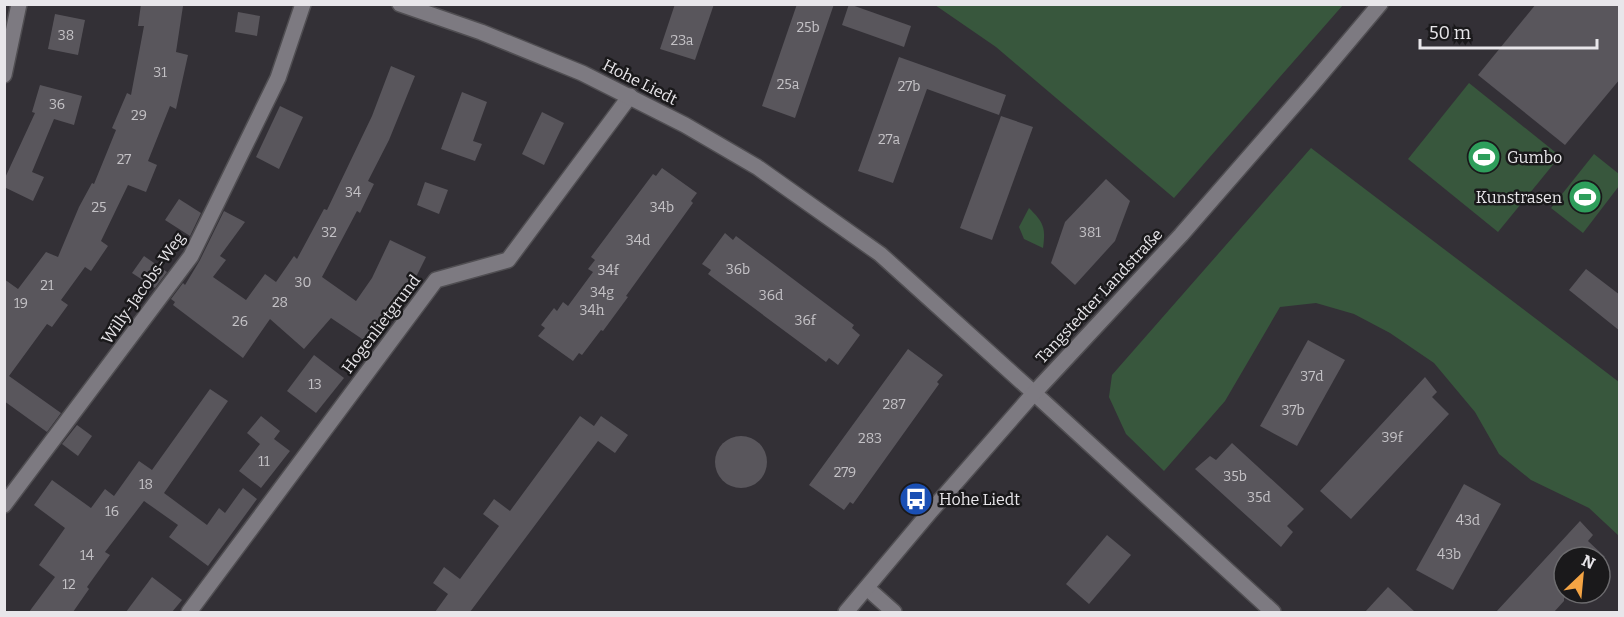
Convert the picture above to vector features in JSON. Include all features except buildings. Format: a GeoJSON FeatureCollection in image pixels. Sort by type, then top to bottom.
{"type":"FeatureCollection","features":[{"type":"Feature","properties":{"kind":"street"},"geometry":{"type":"LineString","coordinates":[[4,75],[19,4]]}},
{"type":"Feature","properties":{"kind":"street","name":"Willy-Jacobs-Weg"},"geometry":{"type":"LineString","coordinates":[[4,506],[191,256],[278,78],[303,4]]}},
{"type":"Feature","properties":{"kind":"street","name":"Hohe Liedt"},"geometry":{"type":"LineString","coordinates":[[400,4],[481,32],[582,73],[685,125],[757,167],[880,254],[1273,612]]}},
{"type":"Feature","properties":{"kind":"street","name":"Tangstedter Landstraße"},"geometry":{"type":"LineString","coordinates":[[846,612],[1034,393],[1180,235],[1380,4]]}},
{"type":"Feature","properties":{"kind":"street","name":"Hogenlietgrund"},"geometry":{"type":"LineString","coordinates":[[189,612],[436,280],[508,260],[630,96]]}},
{"type":"Feature","properties":{"kind":"street"},"geometry":{"type":"LineString","coordinates":[[867,588],[894,612]]}},
{"type":"Feature","properties":{"kind":"green space"},"geometry":{"type":"Polygon","coordinates":[[[935,5],[1343,5],[1174,198],[996,47],[935,5]]]}},
{"type":"Feature","properties":{"kind":"green space","name":"Gumbo"},"geometry":{"type":"Polygon","coordinates":[[[1469,83],[1560,156],[1498,232],[1408,159],[1469,83]]]}},
{"type":"Feature","properties":{"kind":"green space"},"geometry":{"type":"Polygon","coordinates":[[[1311,148],[1619,382],[1619,536],[1589,508],[1531,480],[1499,454],[1475,412],[1434,363],[1390,333],[1354,314],[1316,303],[1280,307],[1225,401],[1164,471],[1126,434],[1109,397],[1112,375],[1311,148]]]}},
{"type":"Feature","properties":{"kind":"green space","name":"Kunstrasen"},"geometry":{"type":"Polygon","coordinates":[[[1594,154],[1619,174],[1619,186],[1583,233],[1551,208],[1594,154]]]}},
{"type":"Feature","properties":{"kind":"green space"},"geometry":{"type":"Polygon","coordinates":[[[1029,208],[1042,225],[1043,248],[1024,239],[1019,227],[1029,208]]]}},
{"type":"Feature","properties":{"kind":"place","name":"Gumbo"},"geometry":{"type":"Point","coordinates":[1484,157]}},
{"type":"Feature","properties":{"kind":"place","name":"Kunstrasen"},"geometry":{"type":"Point","coordinates":[1585,197]}},
{"type":"Feature","properties":{"kind":"place","name":"Hohe Liedt"},"geometry":{"type":"Point","coordinates":[916,499]}}]}
